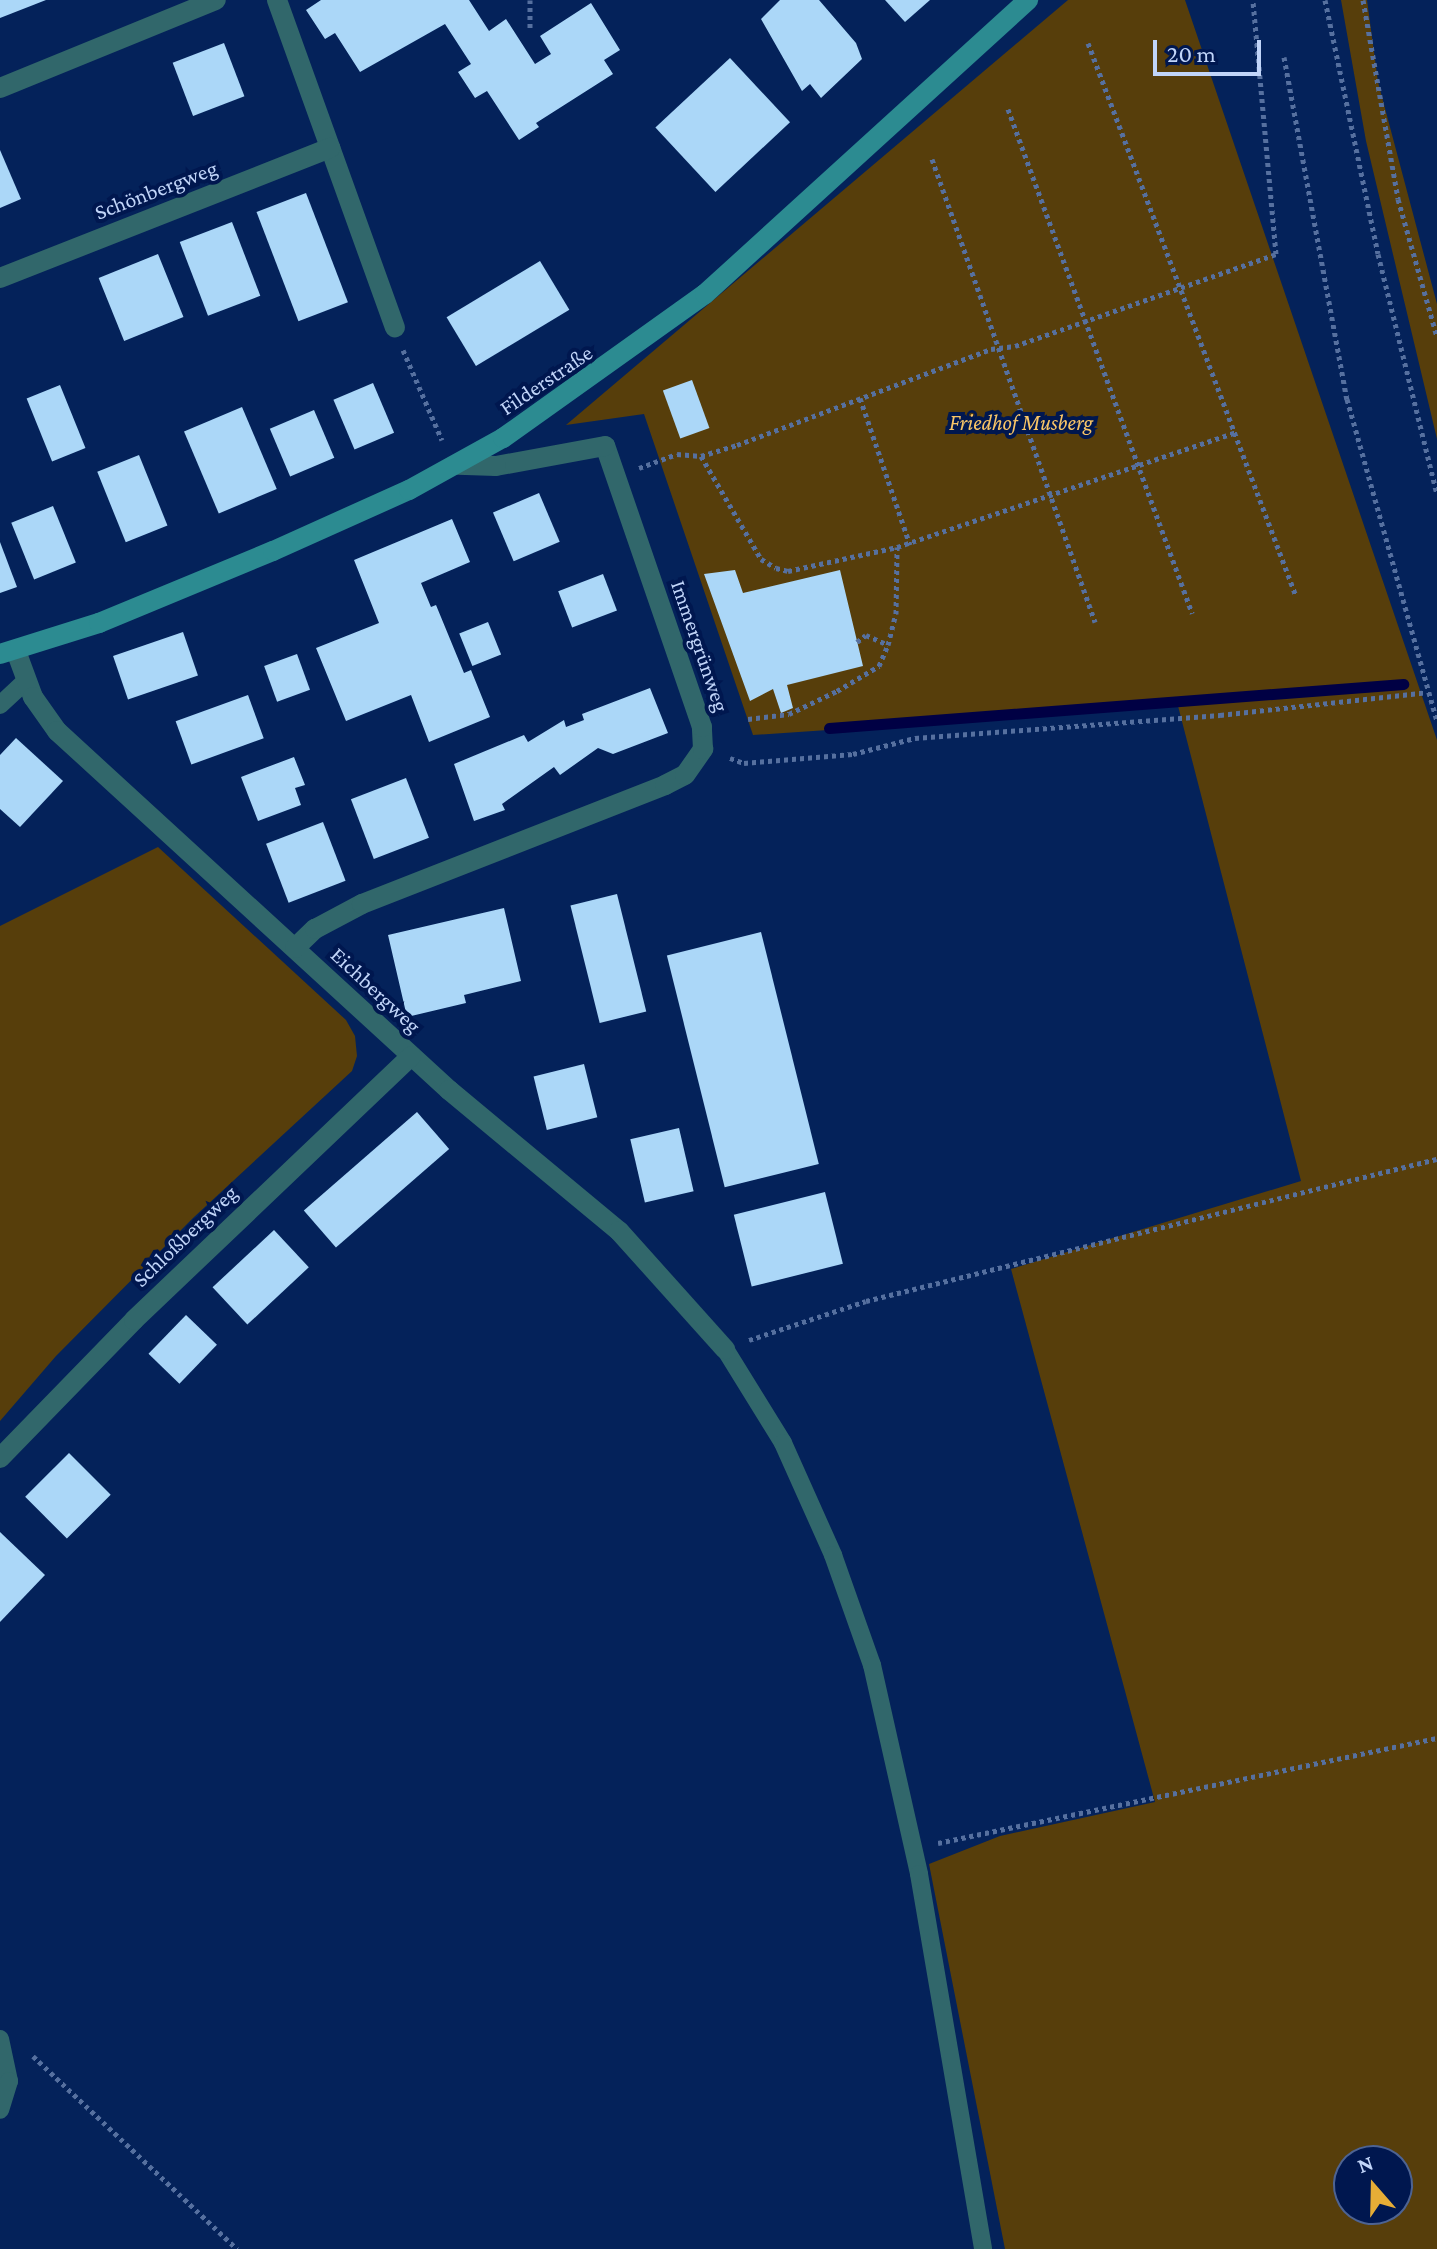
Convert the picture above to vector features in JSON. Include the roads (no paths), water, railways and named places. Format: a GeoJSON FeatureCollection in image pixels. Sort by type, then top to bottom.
{"type":"FeatureCollection","features":[{"type":"Feature","properties":{"kind":"main road","name":"Filderstraße"},"geometry":{"type":"LineString","coordinates":[[8,652],[99,623],[273,551],[458,465],[595,377],[695,302],[1028,0]]}},
{"type":"Feature","properties":{"kind":"street"},"geometry":{"type":"LineString","coordinates":[[0,88],[216,0]]}},
{"type":"Feature","properties":{"kind":"street"},"geometry":{"type":"LineString","coordinates":[[277,0],[395,327]]}},
{"type":"Feature","properties":{"kind":"street","name":"Schönbergweg"},"geometry":{"type":"LineString","coordinates":[[0,278],[330,148]]}},
{"type":"Feature","properties":{"kind":"street","name":"Immergrünweg"},"geometry":{"type":"LineString","coordinates":[[295,948],[315,929],[362,904],[665,785],[685,775],[703,749],[702,727],[605,446],[496,466],[458,465]]}},
{"type":"Feature","properties":{"kind":"street","name":"Eichbergweg"},"geometry":{"type":"LineString","coordinates":[[8,652],[57,731],[411,1056],[619,1231],[725,1349]]}},
{"type":"Feature","properties":{"kind":"street","name":"Schloßbergweg"},"geometry":{"type":"LineString","coordinates":[[0,1458],[145,1309],[411,1056]]}},
{"type":"Feature","properties":{"kind":"lane"},"geometry":{"type":"LineString","coordinates":[[0,705],[26,681]]}},
{"type":"Feature","properties":{"kind":"lane"},"geometry":{"type":"LineString","coordinates":[[725,1349],[783,1443],[849,1596],[882,1703],[913,1848],[983,2249]]}},
{"type":"Feature","properties":{"kind":"lane"},"geometry":{"type":"LineString","coordinates":[[0,2039],[9,2081],[0,2110]]}},
{"type":"Feature","properties":{"kind":"waterway"},"geometry":{"type":"LineString","coordinates":[[829,728],[1403,684]]}},
{"type":"Feature","properties":{"kind":"park label","name":"Friedhof Musberg"},"geometry":{"type":"Point","coordinates":[1021,423]}}]}
